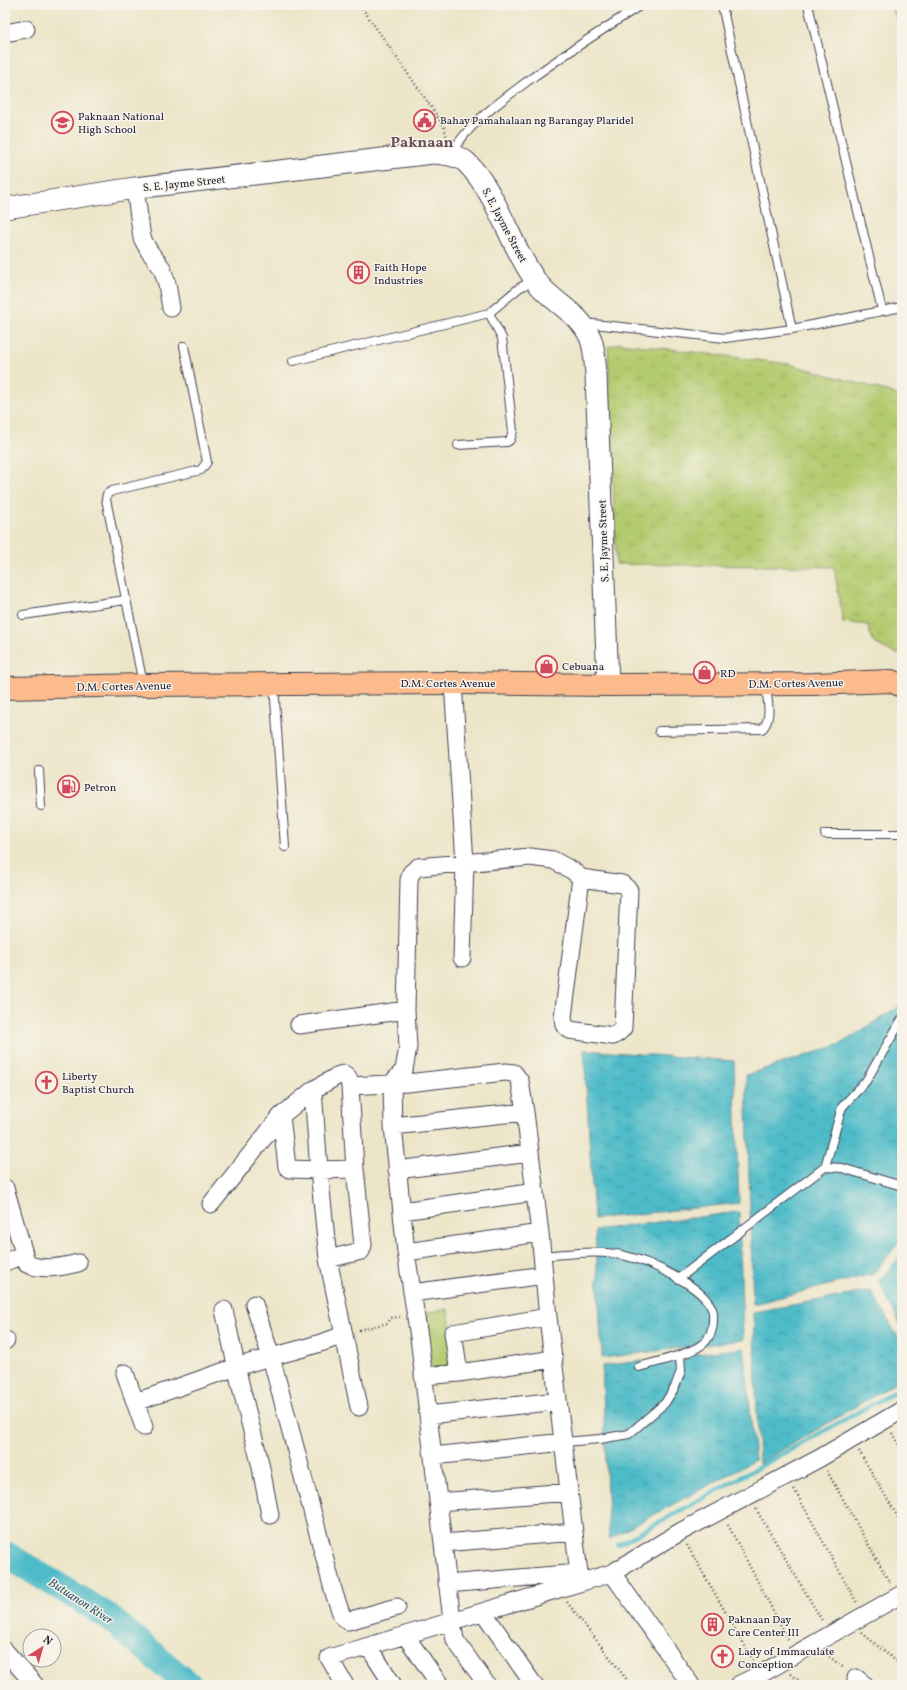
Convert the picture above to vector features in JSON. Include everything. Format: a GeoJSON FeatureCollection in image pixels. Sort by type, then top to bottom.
{"type":"FeatureCollection","features":[{"type":"Feature","properties":{"kind":"highway","name":"D.M. Cortes Avenue"},"geometry":{"type":"LineString","coordinates":[[5,688],[143,685],[453,683],[608,685],[766,684],[898,680]]}},
{"type":"Feature","properties":{"kind":"street"},"geometry":{"type":"LineString","coordinates":[[5,33],[26,29]]}},
{"type":"Feature","properties":{"kind":"street","name":"S. E. Jayme Street"},"geometry":{"type":"LineString","coordinates":[[5,208],[135,188],[433,153],[449,155],[466,162],[491,196],[512,242],[534,279],[542,289],[582,322],[594,347],[608,685]]}},
{"type":"Feature","properties":{"kind":"street"},"geometry":{"type":"LineString","coordinates":[[135,188],[142,238],[149,252],[162,268],[167,284],[171,308]]}},
{"type":"Feature","properties":{"kind":"street"},"geometry":{"type":"LineString","coordinates":[[453,683],[465,862],[462,958]]}},
{"type":"Feature","properties":{"kind":"street"},"geometry":{"type":"LineString","coordinates":[[486,1685],[455,1640],[397,1170],[392,1083],[404,1070],[407,1061],[408,1047],[406,1010],[410,880],[411,873],[418,868],[465,862],[530,857],[553,860],[573,871],[581,878],[622,884],[629,890],[623,1028],[613,1036],[570,1030],[564,1025],[563,1017],[581,878]]}},
{"type":"Feature","properties":{"kind":"street"},"geometry":{"type":"LineString","coordinates":[[299,1024],[406,1010]]}},
{"type":"Feature","properties":{"kind":"street"},"geometry":{"type":"LineString","coordinates":[[350,1086],[407,1083],[505,1072],[514,1073],[520,1081],[540,1233],[548,1317],[579,1578]]}},
{"type":"Feature","properties":{"kind":"street"},"geometry":{"type":"LineString","coordinates":[[211,1204],[281,1116],[313,1090],[339,1075],[344,1074],[348,1077],[350,1086],[355,1169],[363,1245],[361,1251],[328,1259]]}},
{"type":"Feature","properties":{"kind":"street"},"geometry":{"type":"LineString","coordinates":[[313,1090],[328,1259],[359,1407]]}},
{"type":"Feature","properties":{"kind":"street"},"geometry":{"type":"LineString","coordinates":[[394,1126],[525,1112]]}},
{"type":"Feature","properties":{"kind":"street"},"geometry":{"type":"LineString","coordinates":[[281,1116],[287,1167],[291,1170],[355,1169]]}},
{"type":"Feature","properties":{"kind":"street"},"geometry":{"type":"LineString","coordinates":[[397,1170],[530,1152]]}},
{"type":"Feature","properties":{"kind":"street"},"geometry":{"type":"LineString","coordinates":[[5,1188],[23,1255],[27,1264],[32,1266],[61,1267],[78,1262]]}},
{"type":"Feature","properties":{"kind":"street"},"geometry":{"type":"LineString","coordinates":[[402,1211],[535,1192]]}},
{"type":"Feature","properties":{"kind":"street"},"geometry":{"type":"LineString","coordinates":[[406,1252],[540,1233]]}},
{"type":"Feature","properties":{"kind":"street"},"geometry":{"type":"LineString","coordinates":[[5,1262],[23,1255]]}},
{"type":"Feature","properties":{"kind":"street"},"geometry":{"type":"LineString","coordinates":[[412,1293],[544,1275]]}},
{"type":"Feature","properties":{"kind":"street"},"geometry":{"type":"LineString","coordinates":[[254,1304],[271,1357],[342,1616],[348,1621],[397,1607]]}},
{"type":"Feature","properties":{"kind":"street"},"geometry":{"type":"LineString","coordinates":[[224,1310],[260,1463],[270,1515]]}},
{"type":"Feature","properties":{"kind":"street"},"geometry":{"type":"LineString","coordinates":[[459,1373],[453,1333],[548,1317]]}},
{"type":"Feature","properties":{"kind":"street"},"geometry":{"type":"LineString","coordinates":[[135,1402],[197,1382],[237,1367],[323,1343],[343,1335]]}},
{"type":"Feature","properties":{"kind":"street"},"geometry":{"type":"LineString","coordinates":[[423,1376],[459,1373],[554,1359]]}},
{"type":"Feature","properties":{"kind":"street"},"geometry":{"type":"LineString","coordinates":[[125,1373],[144,1427]]}},
{"type":"Feature","properties":{"kind":"street"},"geometry":{"type":"LineString","coordinates":[[428,1415],[558,1401]]}},
{"type":"Feature","properties":{"kind":"street"},"geometry":{"type":"LineString","coordinates":[[447,1584],[579,1578],[612,1573],[680,1532],[820,1458],[902,1410]]}},
{"type":"Feature","properties":{"kind":"street"},"geometry":{"type":"LineString","coordinates":[[433,1456],[564,1442]]}},
{"type":"Feature","properties":{"kind":"street"},"geometry":{"type":"LineString","coordinates":[[438,1502],[569,1492]]}},
{"type":"Feature","properties":{"kind":"street"},"geometry":{"type":"LineString","coordinates":[[443,1544],[574,1532]]}},
{"type":"Feature","properties":{"kind":"street"},"geometry":{"type":"LineString","coordinates":[[612,1573],[691,1685]]}},
{"type":"Feature","properties":{"kind":"street"},"geometry":{"type":"LineString","coordinates":[[345,1685],[329,1658],[558,1590],[579,1578]]}},
{"type":"Feature","properties":{"kind":"street"},"geometry":{"type":"LineString","coordinates":[[742,1684],[900,1595]]}},
{"type":"Feature","properties":{"kind":"street"},"geometry":{"type":"LineString","coordinates":[[484,1613],[534,1685]]}},
{"type":"Feature","properties":{"kind":"street"},"geometry":{"type":"LineString","coordinates":[[405,1635],[440,1685]]}},
{"type":"Feature","properties":{"kind":"street"},"geometry":{"type":"LineString","coordinates":[[368,1646],[393,1685]]}},
{"type":"Feature","properties":{"kind":"street"},"geometry":{"type":"LineString","coordinates":[[5,1651],[35,1685]]}},
{"type":"Feature","properties":{"kind":"lane"},"geometry":{"type":"LineString","coordinates":[[449,155],[460,139],[500,102],[562,56],[641,5]]}},
{"type":"Feature","properties":{"kind":"lane"},"geometry":{"type":"LineString","coordinates":[[722,5],[792,329]]}},
{"type":"Feature","properties":{"kind":"lane"},"geometry":{"type":"LineString","coordinates":[[808,5],[882,310]]}},
{"type":"Feature","properties":{"kind":"lane"},"geometry":{"type":"LineString","coordinates":[[293,361],[489,313],[519,288],[534,279]]}},
{"type":"Feature","properties":{"kind":"lane"},"geometry":{"type":"LineString","coordinates":[[582,322],[726,338],[792,329],[902,307]]}},
{"type":"Feature","properties":{"kind":"lane"},"geometry":{"type":"LineString","coordinates":[[458,445],[507,442],[510,440],[513,431],[502,338],[489,313]]}},
{"type":"Feature","properties":{"kind":"lane"},"geometry":{"type":"LineString","coordinates":[[143,685],[106,499],[107,494],[112,491],[201,470],[207,462],[184,346]]}},
{"type":"Feature","properties":{"kind":"lane"},"geometry":{"type":"LineString","coordinates":[[24,615],[125,600]]}},
{"type":"Feature","properties":{"kind":"lane"},"geometry":{"type":"LineString","coordinates":[[274,684],[285,847]]}},
{"type":"Feature","properties":{"kind":"lane"},"geometry":{"type":"LineString","coordinates":[[659,731],[762,729],[767,725],[768,711],[766,684]]}},
{"type":"Feature","properties":{"kind":"lane"},"geometry":{"type":"LineString","coordinates":[[38,771],[41,806]]}},
{"type":"Feature","properties":{"kind":"lane"},"geometry":{"type":"LineString","coordinates":[[825,834],[902,834]]}},
{"type":"Feature","properties":{"kind":"lane"},"geometry":{"type":"LineString","coordinates":[[678,1278],[824,1167],[842,1107],[866,1081],[902,1019]]}},
{"type":"Feature","properties":{"kind":"lane"},"geometry":{"type":"LineString","coordinates":[[824,1167],[842,1168],[902,1186]]}},
{"type":"Feature","properties":{"kind":"lane"},"geometry":{"type":"LineString","coordinates":[[542,1256],[604,1252],[627,1256],[666,1271],[678,1278],[708,1301],[713,1310],[713,1329],[704,1343],[680,1356],[639,1367]]}},
{"type":"Feature","properties":{"kind":"lane"},"geometry":{"type":"LineString","coordinates":[[564,1442],[600,1439],[629,1434],[665,1403],[675,1387],[680,1371],[680,1356]]}},
{"type":"Feature","properties":{"kind":"path"},"geometry":{"type":"LineString","coordinates":[[360,5],[444,127],[447,134],[449,155]]}},
{"type":"Feature","properties":{"kind":"path"},"geometry":{"type":"LineString","coordinates":[[343,1335],[388,1323],[391,1318],[415,1314]]}},
{"type":"Feature","properties":{"kind":"path"},"geometry":{"type":"LineString","coordinates":[[885,1420],[902,1450]]}},
{"type":"Feature","properties":{"kind":"path"},"geometry":{"type":"LineString","coordinates":[[852,1439],[902,1524]]}},
{"type":"Feature","properties":{"kind":"path"},"geometry":{"type":"LineString","coordinates":[[820,1458],[900,1595]]}},
{"type":"Feature","properties":{"kind":"path"},"geometry":{"type":"LineString","coordinates":[[787,1476],[856,1619],[902,1666]]}},
{"type":"Feature","properties":{"kind":"path"},"geometry":{"type":"LineString","coordinates":[[748,1497],[830,1634]]}},
{"type":"Feature","properties":{"kind":"path"},"geometry":{"type":"LineString","coordinates":[[720,1510],[796,1654]]}},
{"type":"Feature","properties":{"kind":"path"},"geometry":{"type":"LineString","coordinates":[[680,1532],[761,1674]]}},
{"type":"Feature","properties":{"kind":"path"},"geometry":{"type":"LineString","coordinates":[[558,1590],[631,1685]]}},
{"type":"Feature","properties":{"kind":"path"},"geometry":{"type":"LineString","coordinates":[[813,1644],[860,1681]]}},
{"type":"Feature","properties":{"kind":"green space"},"geometry":{"type":"Polygon","coordinates":[[[889,5],[902,5],[902,23],[900,24],[889,5]]]}},
{"type":"Feature","properties":{"kind":"green space"},"geometry":{"type":"Polygon","coordinates":[[[620,343],[789,364],[893,393],[902,399],[902,655],[894,653],[874,643],[867,625],[843,622],[834,567],[616,564],[608,347],[620,343]]]}},
{"type":"Feature","properties":{"kind":"green space"},"geometry":{"type":"Polygon","coordinates":[[[448,1309],[456,1367],[424,1373],[418,1314],[448,1309]]]}},
{"type":"Feature","properties":{"kind":"water"},"geometry":{"type":"Polygon","coordinates":[[[902,1004],[902,1239],[873,1274],[753,1304],[746,1075],[841,1044],[902,1004]]]}},
{"type":"Feature","properties":{"kind":"water"},"geometry":{"type":"Polygon","coordinates":[[[584,1050],[734,1061],[739,1203],[594,1219],[584,1050]]]}},
{"type":"Feature","properties":{"kind":"water"},"geometry":{"type":"Polygon","coordinates":[[[739,1212],[743,1340],[602,1358],[595,1230],[739,1212]]]}},
{"type":"Feature","properties":{"kind":"water"},"geometry":{"type":"Polygon","coordinates":[[[902,1254],[902,1328],[879,1281],[902,1254]]]}},
{"type":"Feature","properties":{"kind":"water"},"geometry":{"type":"Polygon","coordinates":[[[871,1291],[902,1344],[902,1379],[759,1464],[753,1312],[871,1291]]]}},
{"type":"Feature","properties":{"kind":"water"},"geometry":{"type":"Polygon","coordinates":[[[744,1348],[755,1460],[609,1539],[602,1366],[744,1348]]]}},
{"type":"Feature","properties":{"kind":"waterway"},"geometry":{"type":"LineString","coordinates":[[618,1545],[902,1388]]}},
{"type":"Feature","properties":{"kind":"waterway","name":"Butuanon River"},"geometry":{"type":"LineString","coordinates":[[5,1554],[106,1615],[189,1685]]}},
{"type":"Feature","properties":{"kind":"place","name":"Bahay Pamahalaan ng Barangay Plaridel"},"geometry":{"type":"Point","coordinates":[424,120]}},
{"type":"Feature","properties":{"kind":"place","name":"Paknaan National High School"},"geometry":{"type":"Point","coordinates":[62,122]}},
{"type":"Feature","properties":{"kind":"place","name":"Faith Hope Industries"},"geometry":{"type":"Point","coordinates":[358,273]}},
{"type":"Feature","properties":{"kind":"place","name":"Cebuana"},"geometry":{"type":"Point","coordinates":[547,666]}},
{"type":"Feature","properties":{"kind":"place","name":"RD"},"geometry":{"type":"Point","coordinates":[705,673]}},
{"type":"Feature","properties":{"kind":"place","name":"Petron"},"geometry":{"type":"Point","coordinates":[69,787]}},
{"type":"Feature","properties":{"kind":"place","name":"Liberty Baptist Church"},"geometry":{"type":"Point","coordinates":[46,1082]}},
{"type":"Feature","properties":{"kind":"place","name":"Paknaan Day Care Center III"},"geometry":{"type":"Point","coordinates":[713,1625]}},
{"type":"Feature","properties":{"kind":"place","name":"Lady of Immaculate Conception"},"geometry":{"type":"Point","coordinates":[723,1657]}},
{"type":"Feature","properties":{"kind":"district","name":"Paknaan"},"geometry":{"type":"Point","coordinates":[422,142]}}]}
